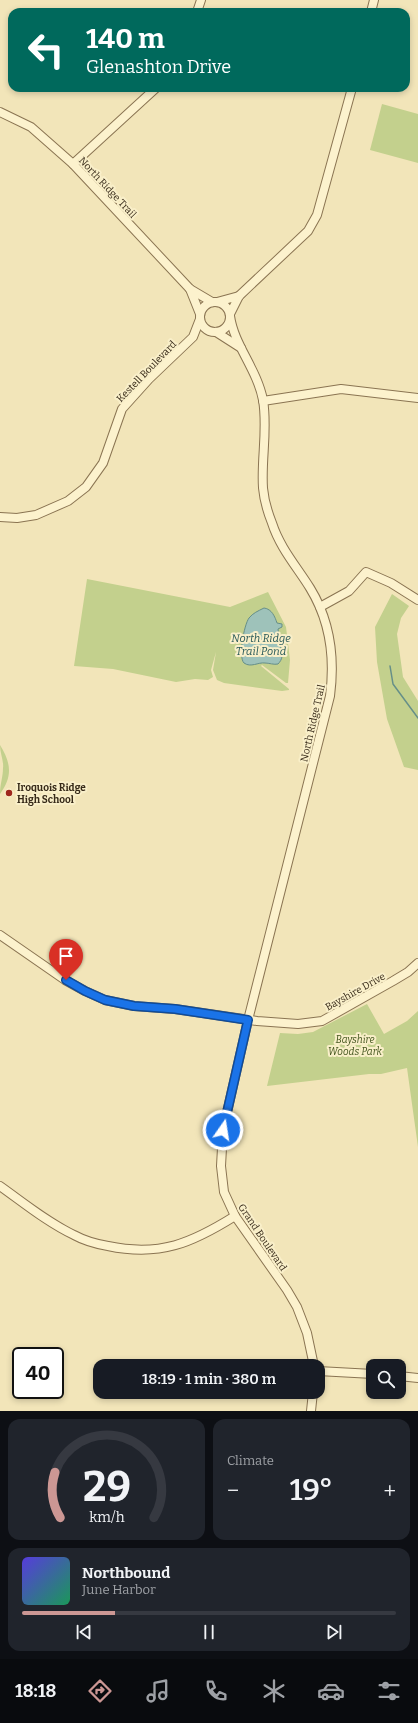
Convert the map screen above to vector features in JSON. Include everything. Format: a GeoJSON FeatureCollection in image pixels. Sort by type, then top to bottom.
{"type":"FeatureCollection","features":[{"type":"Feature","properties":{"kind":"street"},"geometry":{"type":"LineString","coordinates":[[73,164],[152,92]]}},
{"type":"Feature","properties":{"kind":"street"},"geometry":{"type":"LineString","coordinates":[[238,296],[204,306],[200,317],[204,327],[214,331],[224,328],[227,325],[238,296],[308,231],[317,215],[351,92]]}},
{"type":"Feature","properties":{"kind":"street","name":"North Ridge Trail"},"geometry":{"type":"LineString","coordinates":[[0,112],[31,127],[73,164],[190,289],[215,302]]}},
{"type":"Feature","properties":{"kind":"street","name":"North Ridge Trail"},"geometry":{"type":"LineString","coordinates":[[190,289],[200,317]]}},
{"type":"Feature","properties":{"kind":"street"},"geometry":{"type":"LineString","coordinates":[[215,302],[225,306],[230,315]]}},
{"type":"Feature","properties":{"kind":"street","name":"North Ridge Trail"},"geometry":{"type":"LineString","coordinates":[[230,315],[231,326],[255,374],[263,402],[265,420],[263,488],[271,523],[282,546],[311,590],[320,607],[330,636],[333,655],[333,672],[330,696],[248,1020]]}},
{"type":"Feature","properties":{"kind":"street","name":"Kestell Boulevard"},"geometry":{"type":"LineString","coordinates":[[0,517],[17,518],[36,515],[68,501],[86,487],[102,463],[122,409],[192,337],[200,317]]}},
{"type":"Feature","properties":{"kind":"street","name":"North Ridge Trail"},"geometry":{"type":"LineString","coordinates":[[214,331],[241,348]]}},
{"type":"Feature","properties":{"kind":"street","name":"Kestell Boulevard"},"geometry":{"type":"LineString","coordinates":[[192,337],[214,331]]}},
{"type":"Feature","properties":{"kind":"street"},"geometry":{"type":"LineString","coordinates":[[263,402],[341,389],[418,398]]}},
{"type":"Feature","properties":{"kind":"street"},"geometry":{"type":"LineString","coordinates":[[320,607],[349,592],[366,572],[392,583],[418,600]]}},
{"type":"Feature","properties":{"kind":"street","name":"Bayshire Drive"},"geometry":{"type":"LineString","coordinates":[[0,935],[66,980],[105,1000],[134,1006],[175,1009],[248,1020],[298,1024],[322,1021],[408,972],[418,963]]}},
{"type":"Feature","properties":{"kind":"street","name":"Grand Boulevard"},"geometry":{"type":"LineString","coordinates":[[248,1020],[223,1130],[221,1166],[224,1192],[235,1216],[297,1306],[307,1333],[313,1359]]}},
{"type":"Feature","properties":{"kind":"street"},"geometry":{"type":"LineString","coordinates":[[0,1186],[58,1227],[75,1236],[93,1243],[118,1248],[144,1251],[174,1247],[194,1239],[235,1216]]}},
{"type":"Feature","properties":{"kind":"street"},"geometry":{"type":"LineString","coordinates":[[325,1372],[366,1374]]}},
{"type":"Feature","properties":{"kind":"street"},"geometry":{"type":"LineString","coordinates":[[406,1377],[418,1378]]}},
{"type":"Feature","properties":{"kind":"street"},"geometry":{"type":"LineString","coordinates":[[311,1411],[312,1399]]}},
{"type":"Feature","properties":{"kind":"green space"},"geometry":{"type":"Polygon","coordinates":[[[382,104],[418,114],[418,163],[370,150],[382,104]]]}},
{"type":"Feature","properties":{"kind":"green space"},"geometry":{"type":"Polygon","coordinates":[[[87,579],[230,607],[268,592],[286,627],[290,660],[288,683],[262,665],[261,666],[289,690],[282,691],[224,683],[217,680],[213,670],[216,652],[211,670],[213,677],[208,680],[195,679],[176,682],[113,669],[74,666],[87,579]],[[264,608],[249,618],[263,663],[275,664],[281,660],[281,647],[276,621],[271,612],[264,608]]]}},
{"type":"Feature","properties":{"kind":"green space"},"geometry":{"type":"Polygon","coordinates":[[[392,594],[409,606],[401,618],[397,634],[403,677],[418,701],[418,770],[404,767],[387,719],[377,662],[375,627],[392,594]]]}},
{"type":"Feature","properties":{"kind":"green space"},"geometry":{"type":"Polygon","coordinates":[[[0,745],[8,764],[9,775],[0,794],[3,765],[0,745]]]}},
{"type":"Feature","properties":{"kind":"green space","name":"Bayshire Woods Park"},"geometry":{"type":"Polygon","coordinates":[[[367,1004],[384,1034],[407,1021],[418,1011],[418,1147],[407,1068],[381,1074],[369,1074],[267,1086],[280,1033],[298,1034],[313,1032],[367,1004]]]}},
{"type":"Feature","properties":{"kind":"water","name":"North Ridge Trail Pond"},"geometry":{"type":"Polygon","coordinates":[[[264,608],[271,612],[277,623],[282,624],[282,627],[278,629],[282,658],[278,664],[262,663],[249,665],[244,663],[242,660],[242,641],[245,627],[251,616],[264,608]]]}},
{"type":"Feature","properties":{"kind":"waterway"},"geometry":{"type":"LineString","coordinates":[[390,666],[393,684],[418,718]]}},
{"type":"Feature","properties":{"kind":"place","name":"Iroquois Ridge High School"},"geometry":{"type":"Point","coordinates":[9,793]}},
{"type":"Feature","properties":{"kind":"route"},"geometry":{"type":"LineString","coordinates":[[66,980],[105,1000],[134,1006],[175,1009],[248,1020],[223,1130]]}}]}
